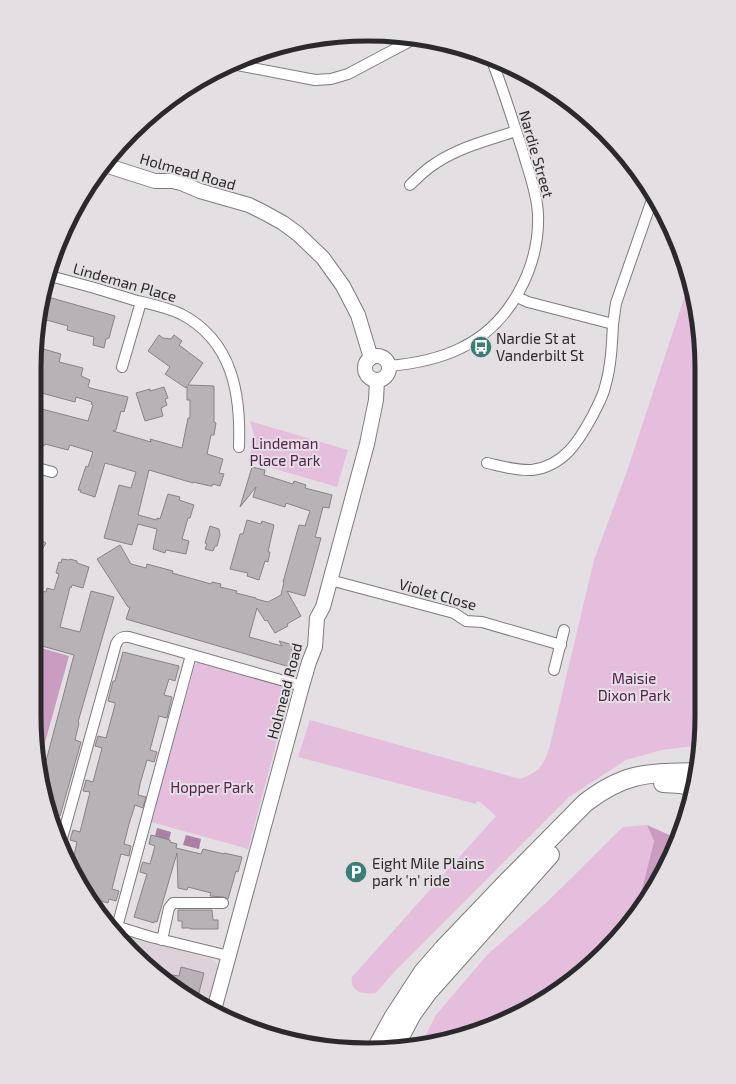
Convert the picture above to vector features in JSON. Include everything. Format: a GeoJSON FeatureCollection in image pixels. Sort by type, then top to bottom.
{"type":"FeatureCollection","features":[{"type":"Feature","properties":{"kind":"highway"},"geometry":{"type":"LineString","coordinates":[[380,1042],[393,1018],[423,972],[507,882],[585,803],[597,794],[626,779],[641,775],[656,773],[689,778]]}},
{"type":"Feature","properties":{"kind":"highway"},"geometry":{"type":"LineString","coordinates":[[398,1041],[412,1014],[428,992],[590,812],[602,802],[616,794],[640,786],[689,780]]}},
{"type":"Feature","properties":{"kind":"street"},"geometry":{"type":"LineString","coordinates":[[243,66],[315,80],[331,79],[348,74],[406,44]]}},
{"type":"Feature","properties":{"kind":"street","name":"Nardie Street"},"geometry":{"type":"LineString","coordinates":[[388,366],[431,359],[461,348],[474,341],[493,325],[517,296],[528,271],[536,242],[538,214],[535,192],[503,89],[494,67]]}},
{"type":"Feature","properties":{"kind":"street"},"geometry":{"type":"LineString","coordinates":[[410,185],[436,163],[456,152],[516,131]]}},
{"type":"Feature","properties":{"kind":"street","name":"Holmead Road"},"geometry":{"type":"LineString","coordinates":[[111,167],[155,181],[172,181],[181,183],[200,191],[249,206],[283,223],[298,234],[333,271],[343,286],[358,315],[371,358],[366,363],[366,372],[370,378],[377,380],[376,400],[367,444],[330,580],[317,618],[315,647],[302,686],[215,1005]]}},
{"type":"Feature","properties":{"kind":"street"},"geometry":{"type":"LineString","coordinates":[[487,463],[515,469],[532,470],[554,464],[567,454],[581,436],[598,406],[605,388],[612,345],[616,303],[651,205]]}},
{"type":"Feature","properties":{"kind":"street","name":"Lindeman Place"},"geometry":{"type":"LineString","coordinates":[[54,277],[169,309],[202,328],[213,340],[226,361],[234,381],[238,405],[239,447]]}},
{"type":"Feature","properties":{"kind":"street"},"geometry":{"type":"LineString","coordinates":[[517,296],[528,302],[613,324]]}},
{"type":"Feature","properties":{"kind":"street"},"geometry":{"type":"LineString","coordinates":[[122,367],[141,302]]}},
{"type":"Feature","properties":{"kind":"street"},"geometry":{"type":"LineString","coordinates":[[371,358],[378,357],[387,362],[388,366],[386,375],[377,380]]}},
{"type":"Feature","properties":{"kind":"street"},"geometry":{"type":"LineString","coordinates":[[41,469],[52,472]]}},
{"type":"Feature","properties":{"kind":"street","name":"Violet Close"},"geometry":{"type":"LineString","coordinates":[[330,580],[454,613],[466,621],[482,622],[561,645]]}},
{"type":"Feature","properties":{"kind":"street"},"geometry":{"type":"LineString","coordinates":[[554,670],[564,630]]}},
{"type":"Feature","properties":{"kind":"street"},"geometry":{"type":"LineString","coordinates":[[63,834],[116,644],[119,639],[124,636],[129,637],[302,686]]}},
{"type":"Feature","properties":{"kind":"street"},"geometry":{"type":"LineString","coordinates":[[116,924],[191,655]]}},
{"type":"Feature","properties":{"kind":"street"},"geometry":{"type":"LineString","coordinates":[[162,940],[169,908],[173,903],[223,903]]}},
{"type":"Feature","properties":{"kind":"street"},"geometry":{"type":"LineString","coordinates":[[118,927],[162,940],[229,956]]}},
{"type":"Feature","properties":{"kind":"shaded area"},"geometry":{"type":"Polygon","coordinates":[[[41,648],[69,656],[43,749],[41,716],[41,648]]]}},
{"type":"Feature","properties":{"kind":"shaded area"},"geometry":{"type":"Polygon","coordinates":[[[647,825],[672,836],[661,861],[639,900],[642,889],[654,841],[647,825]]]}},
{"type":"Feature","properties":{"kind":"shaded area"},"geometry":{"type":"Polygon","coordinates":[[[157,828],[171,832],[169,840],[155,836],[157,828]]]}},
{"type":"Feature","properties":{"kind":"shaded area"},"geometry":{"type":"Polygon","coordinates":[[[186,835],[201,839],[199,849],[183,845],[186,835]]]}},
{"type":"Feature","properties":{"kind":"shaded area"},"geometry":{"type":"Polygon","coordinates":[[[125,935],[214,960],[218,966],[219,974],[211,1003],[186,988],[152,962],[125,935]]]}},
{"type":"Feature","properties":{"kind":"green space","name":"Maisie Dixon Park"},"geometry":{"type":"Polygon","coordinates":[[[686,292],[692,325],[695,368],[695,716],[693,746],[662,750],[626,760],[569,797],[394,972],[376,993],[362,993],[358,991],[353,986],[352,977],[496,816],[477,801],[476,804],[298,757],[310,720],[520,779],[536,771],[542,765],[549,749],[594,560],[627,471],[686,292]]]}},
{"type":"Feature","properties":{"kind":"green space","name":"Lindeman Place Park"},"geometry":{"type":"Polygon","coordinates":[[[250,421],[348,450],[337,487],[248,461],[255,438],[250,421]]]}},
{"type":"Feature","properties":{"kind":"green space","name":"Hopper Park"},"geometry":{"type":"Polygon","coordinates":[[[200,663],[280,684],[290,691],[248,849],[151,822],[195,665],[200,663]]]}},
{"type":"Feature","properties":{"kind":"green space"},"geometry":{"type":"Polygon","coordinates":[[[647,825],[654,841],[639,900],[614,932],[584,962],[550,988],[532,999],[473,1026],[424,1038],[436,1015],[487,955],[547,902],[623,827],[647,825]]]}},
{"type":"Feature","properties":{"kind":"building"},"geometry":{"type":"Polygon","coordinates":[[[49,297],[115,316],[109,338],[106,339],[104,348],[93,345],[94,337],[67,330],[68,326],[45,320],[49,297]]]}},
{"type":"Feature","properties":{"kind":"building"},"geometry":{"type":"Polygon","coordinates":[[[159,335],[163,338],[171,339],[174,335],[182,341],[179,345],[203,363],[188,385],[214,386],[214,422],[216,423],[214,435],[211,435],[207,454],[223,459],[219,473],[224,474],[220,486],[213,484],[210,486],[193,483],[149,470],[138,515],[157,520],[157,518],[160,519],[168,494],[180,497],[179,500],[194,505],[190,518],[188,518],[182,539],[189,541],[186,554],[166,550],[165,553],[153,549],[157,529],[138,524],[132,545],[104,538],[119,485],[131,488],[136,472],[105,463],[95,497],[78,490],[86,466],[88,467],[93,452],[70,445],[68,450],[45,444],[41,447],[41,409],[88,421],[93,405],[91,404],[92,402],[76,397],[75,402],[41,393],[42,349],[61,354],[59,362],[83,368],[81,376],[90,380],[88,386],[90,388],[128,397],[124,412],[121,411],[116,430],[113,431],[151,442],[150,439],[182,448],[188,418],[190,418],[190,400],[187,400],[187,386],[186,388],[165,374],[170,367],[148,351],[159,335]]]}},
{"type":"Feature","properties":{"kind":"building"},"geometry":{"type":"Polygon","coordinates":[[[164,387],[168,398],[165,399],[167,405],[161,408],[163,416],[145,421],[136,393],[164,387]]]}},
{"type":"Feature","properties":{"kind":"building"},"geometry":{"type":"Polygon","coordinates":[[[252,467],[265,470],[264,475],[293,484],[294,481],[306,485],[305,488],[332,495],[329,508],[323,507],[315,537],[321,538],[305,596],[287,591],[301,616],[287,624],[288,626],[275,633],[257,608],[249,637],[282,646],[279,641],[293,645],[292,650],[295,651],[290,667],[126,619],[130,607],[128,607],[97,559],[120,545],[131,564],[146,568],[147,564],[211,584],[212,582],[221,584],[220,587],[237,591],[236,593],[268,602],[281,595],[283,582],[299,525],[305,526],[310,511],[286,503],[285,507],[253,497],[256,487],[240,507],[252,467]]]}},
{"type":"Feature","properties":{"kind":"building"},"geometry":{"type":"Polygon","coordinates":[[[247,520],[261,524],[262,521],[274,525],[268,552],[270,552],[268,562],[265,561],[259,580],[247,576],[248,573],[230,569],[240,534],[243,534],[247,520]]]}},
{"type":"Feature","properties":{"kind":"building"},"geometry":{"type":"Polygon","coordinates":[[[210,526],[219,529],[220,535],[217,546],[215,546],[213,551],[205,549],[207,544],[205,543],[210,526]]]}},
{"type":"Feature","properties":{"kind":"building"},"geometry":{"type":"Polygon","coordinates":[[[41,540],[46,543],[41,551],[41,540]]]}},
{"type":"Feature","properties":{"kind":"building"},"geometry":{"type":"Polygon","coordinates":[[[62,559],[70,559],[89,567],[83,588],[72,585],[71,588],[70,587],[60,627],[80,632],[91,591],[114,597],[78,722],[75,740],[81,742],[60,816],[56,815],[52,801],[45,765],[74,655],[41,646],[41,595],[42,591],[46,592],[47,588],[54,590],[59,574],[56,573],[59,562],[61,563],[62,559]]]}},
{"type":"Feature","properties":{"kind":"building"},"geometry":{"type":"Polygon","coordinates":[[[123,652],[179,666],[175,681],[169,679],[164,695],[172,697],[167,718],[159,716],[150,750],[157,752],[154,762],[147,760],[140,784],[138,795],[146,797],[143,808],[135,805],[129,824],[124,844],[131,846],[129,856],[121,854],[117,869],[112,889],[119,891],[116,901],[109,899],[108,903],[98,900],[85,880],[73,858],[77,842],[70,840],[73,830],[80,832],[90,792],[83,791],[86,780],[93,782],[102,748],[95,746],[98,736],[106,738],[115,705],[115,703],[108,701],[113,681],[115,681],[123,652]]]}},
{"type":"Feature","properties":{"kind":"building"},"geometry":{"type":"Polygon","coordinates":[[[151,835],[170,840],[170,842],[177,844],[176,848],[201,854],[203,849],[242,857],[238,872],[236,871],[228,899],[210,896],[211,893],[188,887],[187,890],[178,888],[177,853],[157,922],[154,921],[154,923],[134,917],[147,874],[140,872],[141,867],[143,862],[150,864],[155,846],[149,844],[151,835]]]}},
{"type":"Feature","properties":{"kind":"building"},"geometry":{"type":"Polygon","coordinates":[[[178,910],[212,910],[213,920],[218,920],[218,929],[182,928],[182,921],[178,921],[178,910]]]}},
{"type":"Feature","properties":{"kind":"building"},"geometry":{"type":"Polygon","coordinates":[[[181,967],[204,973],[198,995],[171,977],[172,975],[179,976],[181,967]]]}},
{"type":"Feature","properties":{"kind":"place","name":"Nardie St at Vanderbilt St"},"geometry":{"type":"Point","coordinates":[481,347]}},
{"type":"Feature","properties":{"kind":"place","name":"Eight Mile Plains park 'n' ride"},"geometry":{"type":"Point","coordinates":[356,872]}}]}
